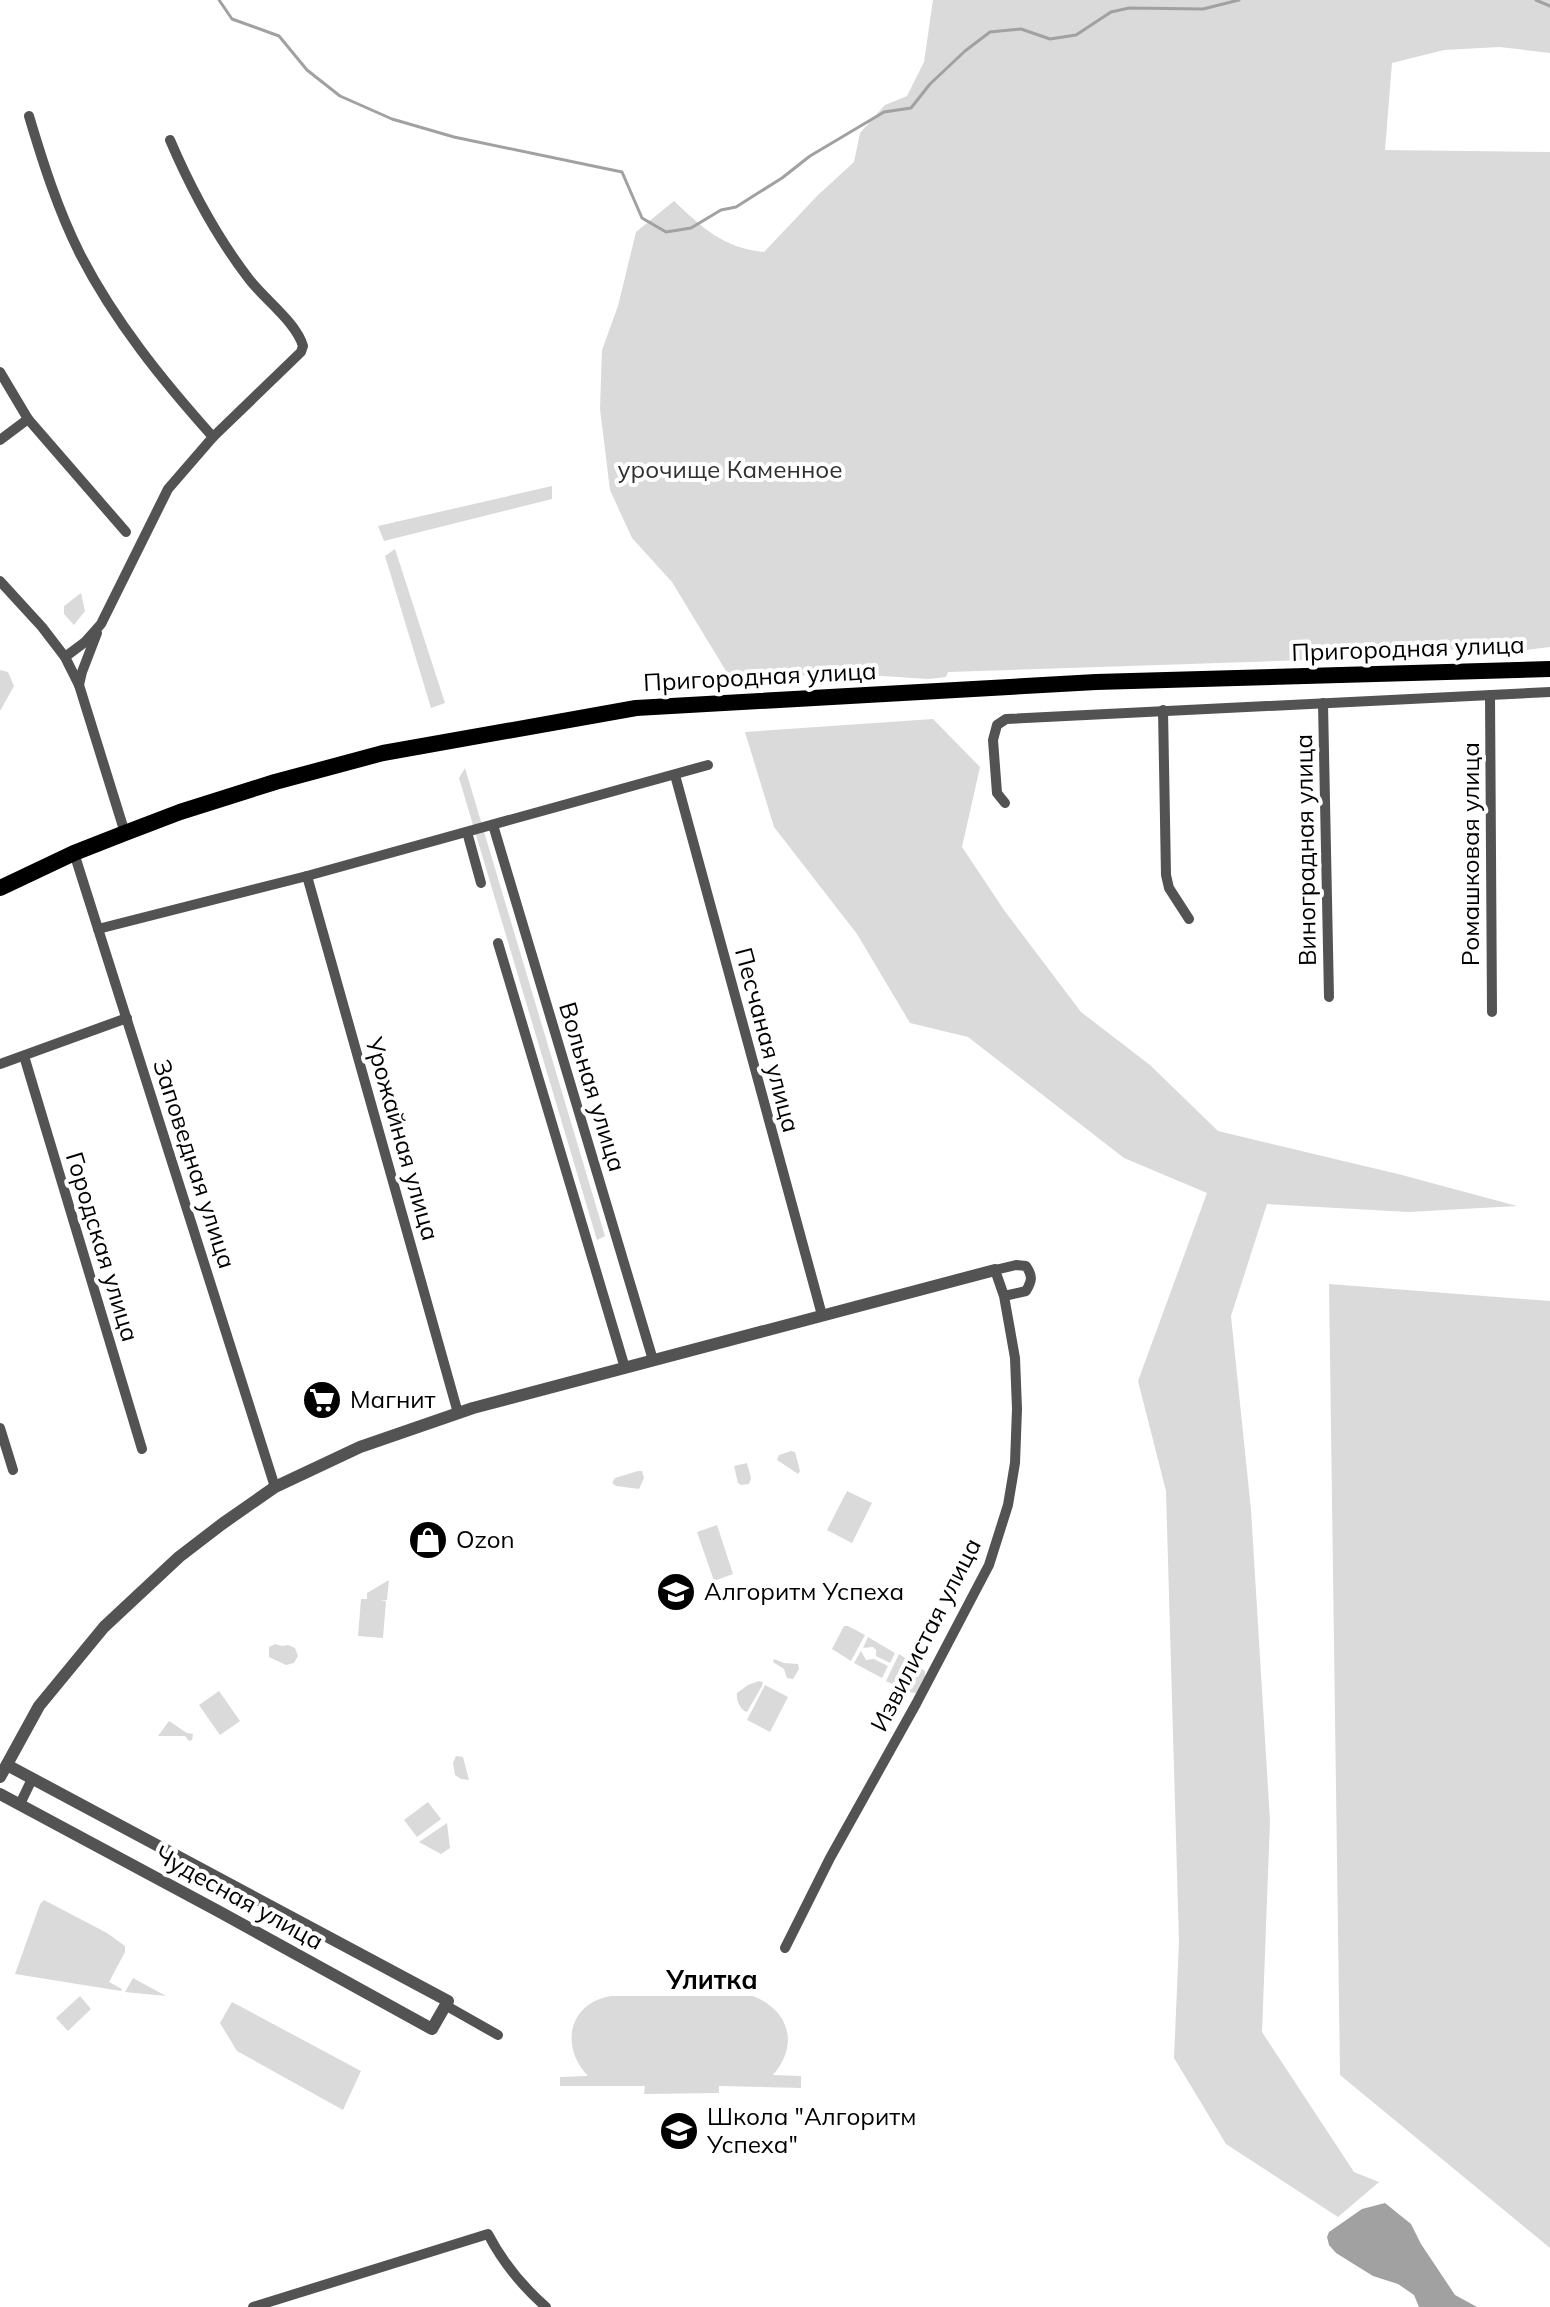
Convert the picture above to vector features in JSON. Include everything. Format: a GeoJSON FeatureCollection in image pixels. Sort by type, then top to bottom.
{"type":"FeatureCollection","features":[{"type":"Feature","properties":{"kind":"main road","name":"Пригородная улица"},"geometry":{"type":"LineString","coordinates":[[0,888],[74,853],[180,812],[248,790],[383,753],[636,708],[1096,682],[1550,669]]}},
{"type":"Feature","properties":{"kind":"street"},"geometry":{"type":"LineString","coordinates":[[29,116],[60,209],[103,295],[154,369],[213,437]]}},
{"type":"Feature","properties":{"kind":"street"},"geometry":{"type":"LineString","coordinates":[[79,685],[101,624],[168,489],[213,437],[301,352],[303,346],[301,339],[250,281],[212,225],[189,184],[170,140]]}},
{"type":"Feature","properties":{"kind":"street"},"geometry":{"type":"LineString","coordinates":[[0,372],[28,419],[126,532]]}},
{"type":"Feature","properties":{"kind":"street"},"geometry":{"type":"LineString","coordinates":[[0,440],[28,419]]}},
{"type":"Feature","properties":{"kind":"street"},"geometry":{"type":"LineString","coordinates":[[0,581],[65,657],[79,685],[125,833]]}},
{"type":"Feature","properties":{"kind":"street"},"geometry":{"type":"LineString","coordinates":[[65,657],[85,642],[101,624]]}},
{"type":"Feature","properties":{"kind":"street","name":"Пригородная улица"},"geometry":{"type":"LineString","coordinates":[[1005,803],[997,793],[993,740],[997,725],[1006,719],[1550,692]]}},
{"type":"Feature","properties":{"kind":"street","name":"Ромашковая улица"},"geometry":{"type":"LineString","coordinates":[[1490,695],[1492,1012]]}},
{"type":"Feature","properties":{"kind":"street","name":"Виноградная улица"},"geometry":{"type":"LineString","coordinates":[[1323,703],[1329,997]]}},
{"type":"Feature","properties":{"kind":"street"},"geometry":{"type":"LineString","coordinates":[[1163,710],[1166,875],[1169,888],[1189,919]]}},
{"type":"Feature","properties":{"kind":"street"},"geometry":{"type":"LineString","coordinates":[[98,929],[307,876],[708,765]]}},
{"type":"Feature","properties":{"kind":"street","name":"Песчаная улица"},"geometry":{"type":"LineString","coordinates":[[675,775],[822,1315]]}},
{"type":"Feature","properties":{"kind":"street","name":"Вольная улица"},"geometry":{"type":"LineString","coordinates":[[493,825],[653,1360]]}},
{"type":"Feature","properties":{"kind":"street"},"geometry":{"type":"LineString","coordinates":[[467,832],[481,883]]}},
{"type":"Feature","properties":{"kind":"street","name":"Заповедная улица"},"geometry":{"type":"LineString","coordinates":[[74,853],[275,1487]]}},
{"type":"Feature","properties":{"kind":"street","name":"Урожайная улица"},"geometry":{"type":"LineString","coordinates":[[307,876],[458,1413]]}},
{"type":"Feature","properties":{"kind":"street","name":"Вольная улица"},"geometry":{"type":"LineString","coordinates":[[498,943],[625,1368]]}},
{"type":"Feature","properties":{"kind":"street"},"geometry":{"type":"LineString","coordinates":[[0,1064],[127,1018]]}},
{"type":"Feature","properties":{"kind":"street","name":"Городская улица"},"geometry":{"type":"LineString","coordinates":[[24,1056],[142,1449]]}},
{"type":"Feature","properties":{"kind":"street"},"geometry":{"type":"LineString","coordinates":[[3,1771],[39,1706],[104,1627],[179,1557],[275,1487],[360,1447],[458,1413],[995,1270],[1026,1266],[1031,1274],[1031,1283],[1026,1291],[1004,1296]]}},
{"type":"Feature","properties":{"kind":"street","name":"Извилистая улица"},"geometry":{"type":"LineString","coordinates":[[785,1948],[830,1858],[989,1565],[1008,1505],[1015,1463],[1015,1358],[1004,1296],[995,1270]]}},
{"type":"Feature","properties":{"kind":"street"},"geometry":{"type":"LineString","coordinates":[[0,1428],[13,1470]]}},
{"type":"Feature","properties":{"kind":"street","name":"Чудесная улица"},"geometry":{"type":"LineString","coordinates":[[0,1794],[432,2029],[448,2001],[32,1779],[3,1771]]}},
{"type":"Feature","properties":{"kind":"street"},"geometry":{"type":"LineString","coordinates":[[20,1804],[32,1779]]}},
{"type":"Feature","properties":{"kind":"street","name":"Чудесная улица"},"geometry":{"type":"LineString","coordinates":[[445,2005],[498,2035]]}},
{"type":"Feature","properties":{"kind":"street"},"geometry":{"type":"LineString","coordinates":[[253,2307],[488,2234],[506,2265],[546,2307]]}},
{"type":"Feature","properties":{"kind":"green space","name":"урочище Каменное"},"geometry":{"type":"Polygon","coordinates":[[[933,0],[1550,0],[1550,53],[1500,47],[1444,50],[1392,63],[1385,150],[1550,152],[1550,647],[1503,653],[1469,654],[1450,649],[1422,649],[1397,657],[948,672],[946,677],[928,679],[867,675],[729,676],[672,582],[632,538],[610,490],[600,409],[602,350],[618,306],[636,232],[674,201],[714,235],[737,246],[764,252],[854,162],[860,133],[885,105],[907,96],[924,62],[933,0]]]}},
{"type":"Feature","properties":{"kind":"green space"},"geometry":{"type":"Polygon","coordinates":[[[552,486],[552,499],[384,541],[378,526],[552,486]]]}},
{"type":"Feature","properties":{"kind":"green space"},"geometry":{"type":"Polygon","coordinates":[[[395,549],[445,703],[431,708],[385,556],[395,549]]]}},
{"type":"Feature","properties":{"kind":"green space"},"geometry":{"type":"Polygon","coordinates":[[[81,593],[85,611],[74,625],[64,614],[64,606],[81,593]]]}},
{"type":"Feature","properties":{"kind":"green space"},"geometry":{"type":"Polygon","coordinates":[[[0,670],[8,672],[14,686],[0,711],[0,670]]]}},
{"type":"Feature","properties":{"kind":"green space"},"geometry":{"type":"Polygon","coordinates":[[[933,719],[980,767],[962,847],[1004,910],[1081,1012],[1150,1065],[1218,1131],[1517,1206],[1409,1212],[1267,1204],[1231,1316],[1251,1510],[1270,1821],[1262,2032],[1354,2172],[1379,2182],[1338,2217],[1226,2144],[1174,2058],[1179,1942],[1166,1491],[1138,1381],[1207,1193],[1124,1158],[968,1037],[910,1023],[857,934],[774,827],[745,732],[933,719]]]}},
{"type":"Feature","properties":{"kind":"green space"},"geometry":{"type":"Polygon","coordinates":[[[465,768],[605,1236],[597,1240],[459,778],[465,768]]]}},
{"type":"Feature","properties":{"kind":"green space"},"geometry":{"type":"Polygon","coordinates":[[[1329,1284],[1550,1301],[1550,2248],[1340,2075],[1329,1284]]]}},
{"type":"Feature","properties":{"kind":"green space"},"geometry":{"type":"Polygon","coordinates":[[[795,1452],[798,1474],[777,1460],[779,1455],[795,1452]]]}},
{"type":"Feature","properties":{"kind":"green space"},"geometry":{"type":"Polygon","coordinates":[[[747,1463],[751,1478],[749,1484],[741,1485],[734,1466],[747,1463]]]}},
{"type":"Feature","properties":{"kind":"green space"},"geometry":{"type":"Polygon","coordinates":[[[642,1471],[644,1478],[639,1489],[612,1483],[615,1478],[642,1471]]]}},
{"type":"Feature","properties":{"kind":"green space"},"geometry":{"type":"Polygon","coordinates":[[[847,1491],[872,1503],[852,1543],[827,1530],[847,1491]]]}},
{"type":"Feature","properties":{"kind":"green space"},"geometry":{"type":"Polygon","coordinates":[[[717,1525],[733,1574],[714,1581],[697,1532],[717,1525]]]}},
{"type":"Feature","properties":{"kind":"green space"},"geometry":{"type":"Polygon","coordinates":[[[389,1580],[387,1600],[380,1600],[386,1601],[383,1638],[358,1636],[361,1599],[367,1599],[367,1593],[389,1580]]]}},
{"type":"Feature","properties":{"kind":"green space"},"geometry":{"type":"Polygon","coordinates":[[[844,1626],[865,1635],[851,1661],[832,1649],[844,1626]]]}},
{"type":"Feature","properties":{"kind":"green space"},"geometry":{"type":"Polygon","coordinates":[[[868,1637],[895,1653],[890,1663],[876,1656],[873,1647],[863,1648],[868,1637]]]}},
{"type":"Feature","properties":{"kind":"green space"},"geometry":{"type":"Polygon","coordinates":[[[275,1644],[295,1648],[298,1656],[294,1663],[286,1665],[269,1657],[269,1647],[275,1644]]]}},
{"type":"Feature","properties":{"kind":"green space"},"geometry":{"type":"Polygon","coordinates":[[[861,1651],[866,1660],[874,1659],[888,1666],[882,1678],[854,1663],[861,1651]]]}},
{"type":"Feature","properties":{"kind":"green space"},"geometry":{"type":"Polygon","coordinates":[[[899,1654],[925,1671],[916,1693],[886,1681],[899,1654]]]}},
{"type":"Feature","properties":{"kind":"green space"},"geometry":{"type":"Polygon","coordinates":[[[774,1659],[798,1664],[799,1669],[793,1679],[787,1678],[784,1669],[773,1662],[774,1659]]]}},
{"type":"Feature","properties":{"kind":"green space"},"geometry":{"type":"Polygon","coordinates":[[[759,1681],[763,1682],[762,1686],[747,1712],[739,1704],[737,1693],[759,1681]]]}},
{"type":"Feature","properties":{"kind":"green space"},"geometry":{"type":"Polygon","coordinates":[[[765,1685],[788,1697],[770,1732],[747,1720],[765,1685]]]}},
{"type":"Feature","properties":{"kind":"green space"},"geometry":{"type":"Polygon","coordinates":[[[219,1691],[240,1721],[220,1735],[199,1705],[219,1691]]]}},
{"type":"Feature","properties":{"kind":"green space"},"geometry":{"type":"Polygon","coordinates":[[[169,1721],[193,1734],[192,1740],[185,1736],[158,1736],[169,1721]]]}},
{"type":"Feature","properties":{"kind":"green space"},"geometry":{"type":"Polygon","coordinates":[[[456,1756],[463,1757],[469,1780],[455,1775],[453,1763],[456,1756]]]}},
{"type":"Feature","properties":{"kind":"green space"},"geometry":{"type":"Polygon","coordinates":[[[428,1802],[441,1819],[417,1837],[404,1820],[428,1802]]]}},
{"type":"Feature","properties":{"kind":"green space"},"geometry":{"type":"Polygon","coordinates":[[[447,1823],[450,1848],[441,1854],[419,1842],[447,1823]]]}},
{"type":"Feature","properties":{"kind":"green space"},"geometry":{"type":"Polygon","coordinates":[[[44,1900],[107,1933],[125,1946],[125,1952],[109,1982],[121,1991],[15,1974],[44,1900]]]}},
{"type":"Feature","properties":{"kind":"green space"},"geometry":{"type":"Polygon","coordinates":[[[133,1978],[166,1996],[125,1992],[133,1978]]]}},
{"type":"Feature","properties":{"kind":"green space"},"geometry":{"type":"Polygon","coordinates":[[[80,1996],[91,2009],[68,2031],[56,2018],[80,1996]]]}},
{"type":"Feature","properties":{"kind":"green space"},"geometry":{"type":"Polygon","coordinates":[[[611,1996],[753,1996],[766,2002],[787,2030],[786,2052],[773,2075],[801,2076],[801,2088],[719,2086],[719,2093],[644,2094],[645,2086],[560,2086],[560,2077],[588,2076],[574,2052],[573,2028],[585,2007],[611,1996]]]}},
{"type":"Feature","properties":{"kind":"green space"},"geometry":{"type":"Polygon","coordinates":[[[232,2002],[361,2071],[343,2110],[237,2051],[220,2023],[232,2002]]]}},
{"type":"Feature","properties":{"kind":"shaded area"},"geometry":{"type":"Polygon","coordinates":[[[1385,2203],[1411,2224],[1455,2295],[1477,2307],[1419,2307],[1414,2295],[1398,2284],[1373,2276],[1336,2253],[1329,2245],[1329,2232],[1362,2209],[1385,2203]]]}},
{"type":"Feature","properties":{"kind":"waterway"},"geometry":{"type":"LineString","coordinates":[[219,0],[232,19],[279,36],[307,70],[340,96],[392,119],[454,137],[622,172],[642,218],[666,232],[691,228],[721,210],[736,207],[810,156],[884,112],[911,108],[930,84],[990,32],[1021,29],[1050,39],[1076,35],[1111,12],[1129,8],[1203,9],[1239,0]]}},
{"type":"Feature","properties":{"kind":"waterway"},"geometry":{"type":"LineString","coordinates":[[1536,0],[1550,6]]}},
{"type":"Feature","properties":{"kind":"place","name":"Магнит"},"geometry":{"type":"Point","coordinates":[322,1400]}},
{"type":"Feature","properties":{"kind":"place","name":"Ozon"},"geometry":{"type":"Point","coordinates":[428,1540]}},
{"type":"Feature","properties":{"kind":"place","name":"Алгоритм Успеха"},"geometry":{"type":"Point","coordinates":[676,1592]}},
{"type":"Feature","properties":{"kind":"place","name":"Школа \"Алгоритм Успеха\""},"geometry":{"type":"Point","coordinates":[679,2131]}},
{"type":"Feature","properties":{"kind":"district","name":"Улитка"},"geometry":{"type":"Point","coordinates":[712,1980]}}]}
